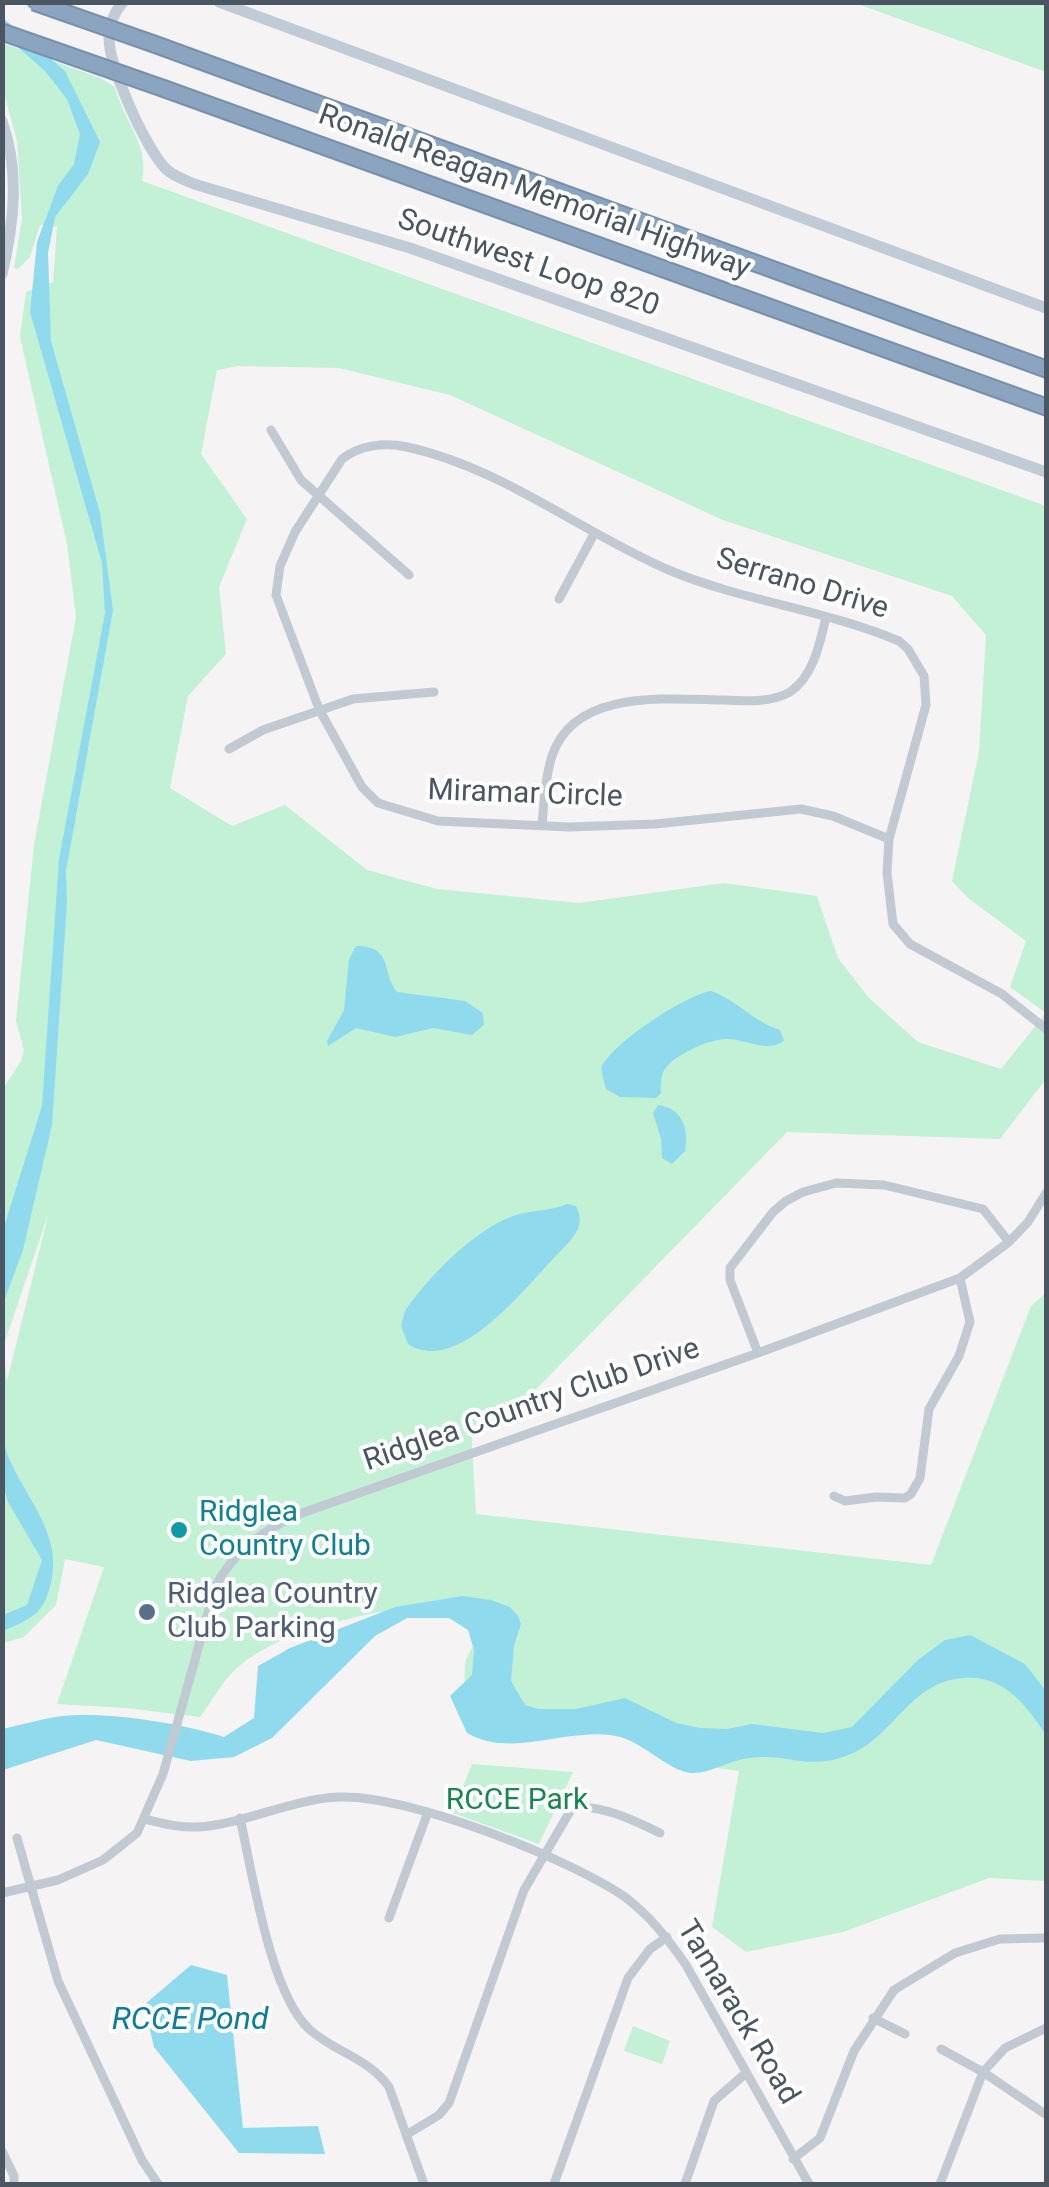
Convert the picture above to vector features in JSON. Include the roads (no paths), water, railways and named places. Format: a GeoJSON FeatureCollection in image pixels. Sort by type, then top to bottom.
{"type":"FeatureCollection","features":[{"type":"Feature","properties":{"kind":"highway","name":"Ronald Reagan Memorial Highway"},"geometry":{"type":"LineString","coordinates":[[34,2],[1046,369]]}},
{"type":"Feature","properties":{"kind":"highway","name":"Ronald Reagan Memorial Highway"},"geometry":{"type":"LineString","coordinates":[[2,32],[1046,407]]}},
{"type":"Feature","properties":{"kind":"street","name":"Southwest Loop 820"},"geometry":{"type":"LineString","coordinates":[[124,2],[116,11],[108,38],[120,84],[149,146],[167,170],[194,184],[410,248],[1046,472]]}},
{"type":"Feature","properties":{"kind":"street"},"geometry":{"type":"LineString","coordinates":[[219,2],[1046,308]]}},
{"type":"Feature","properties":{"kind":"street"},"geometry":{"type":"LineString","coordinates":[[3,265],[12,220],[4,126]]}},
{"type":"Feature","properties":{"kind":"street"},"geometry":{"type":"LineString","coordinates":[[272,430],[301,480],[410,575]]}},
{"type":"Feature","properties":{"kind":"street","name":"Serrano Drive"},"geometry":{"type":"LineString","coordinates":[[318,496],[342,459],[350,454],[383,444],[406,446],[468,467],[674,572],[898,641],[908,649],[924,676],[924,721],[888,840],[890,915],[903,937],[1002,994],[1046,1029]]}},
{"type":"Feature","properties":{"kind":"street","name":"Miramar Circle"},"geometry":{"type":"LineString","coordinates":[[318,496],[295,532],[280,566],[276,596],[319,709],[362,787],[378,803],[438,821],[594,827],[801,810],[834,816],[888,840]]}},
{"type":"Feature","properties":{"kind":"street"},"geometry":{"type":"LineString","coordinates":[[559,600],[594,534]]}},
{"type":"Feature","properties":{"kind":"street"},"geometry":{"type":"LineString","coordinates":[[542,825],[552,756],[567,730],[580,719],[596,710],[635,702],[742,701],[791,691],[810,669],[826,617]]}},
{"type":"Feature","properties":{"kind":"street"},"geometry":{"type":"LineString","coordinates":[[229,750],[263,730],[353,699],[434,692]]}},
{"type":"Feature","properties":{"kind":"street"},"geometry":{"type":"LineString","coordinates":[[758,1353],[730,1280],[730,1268],[773,1212],[803,1192],[836,1183],[862,1183],[945,1198],[984,1209],[1009,1242]]}},
{"type":"Feature","properties":{"kind":"street","name":"Ridglea Country Club Drive"},"geometry":{"type":"LineString","coordinates":[[2,1893],[32,1888],[103,1860],[129,1842],[144,1819],[163,1774],[184,1690],[220,1577],[252,1542],[278,1523],[960,1278],[1009,1242],[1028,1222],[1046,1193]]}},
{"type":"Feature","properties":{"kind":"street"},"geometry":{"type":"LineString","coordinates":[[834,1496],[845,1501],[904,1498],[912,1494],[920,1478],[929,1409],[959,1356],[970,1322],[960,1278]]}},
{"type":"Feature","properties":{"kind":"street","name":"Tamarack Road"},"geometry":{"type":"LineString","coordinates":[[144,1819],[195,1828],[335,1797],[384,1800],[544,1854],[626,1898],[667,1937],[808,2184]]}},
{"type":"Feature","properties":{"kind":"street"},"geometry":{"type":"LineString","coordinates":[[406,2136],[426,2125],[449,2104],[524,1890],[572,1808],[581,1806],[660,1833]]}},
{"type":"Feature","properties":{"kind":"street"},"geometry":{"type":"LineString","coordinates":[[389,1918],[428,1812]]}},
{"type":"Feature","properties":{"kind":"street"},"geometry":{"type":"LineString","coordinates":[[240,1818],[273,1959],[298,2014],[311,2031],[380,2075],[389,2088],[424,2184]]}},
{"type":"Feature","properties":{"kind":"street"},"geometry":{"type":"LineString","coordinates":[[16,1838],[58,1981],[142,2160],[158,2184]]}},
{"type":"Feature","properties":{"kind":"street"},"geometry":{"type":"LineString","coordinates":[[554,2184],[628,1978],[650,1949],[667,1937]]}},
{"type":"Feature","properties":{"kind":"street"},"geometry":{"type":"LineString","coordinates":[[793,2159],[820,2138],[854,2051],[894,1990],[955,1953],[1000,1939],[1046,1938]]}},
{"type":"Feature","properties":{"kind":"street"},"geometry":{"type":"LineString","coordinates":[[874,2018],[904,2034]]}},
{"type":"Feature","properties":{"kind":"street"},"geometry":{"type":"LineString","coordinates":[[940,2184],[983,2072],[1005,2048],[1046,2028]]}},
{"type":"Feature","properties":{"kind":"street"},"geometry":{"type":"LineString","coordinates":[[941,2049],[1045,2114]]}},
{"type":"Feature","properties":{"kind":"street"},"geometry":{"type":"LineString","coordinates":[[685,2184],[714,2101],[746,2072]]}},
{"type":"Feature","properties":{"kind":"street"},"geometry":{"type":"LineString","coordinates":[[2,2151],[14,2184]]}},
{"type":"Feature","properties":{"kind":"water"},"geometry":{"type":"Polygon","coordinates":[[[3,18],[65,71],[100,142],[88,174],[55,217],[48,253],[51,341],[100,513],[113,610],[66,871],[52,1125],[23,1250],[3,1304],[2,1233],[42,1106],[59,859],[105,613],[102,563],[30,312],[37,242],[58,186],[74,164],[80,134],[67,99],[45,71],[3,34],[3,18]]]}},
{"type":"Feature","properties":{"kind":"water"},"geometry":{"type":"Polygon","coordinates":[[[356,946],[368,947],[381,955],[397,992],[465,1001],[483,1013],[484,1025],[472,1035],[433,1028],[395,1037],[356,1028],[328,1046],[344,1010],[349,959],[356,946]]]}},
{"type":"Feature","properties":{"kind":"water"},"geometry":{"type":"Polygon","coordinates":[[[711,991],[780,1030],[784,1041],[764,1046],[723,1039],[699,1046],[667,1066],[661,1093],[656,1098],[620,1097],[606,1089],[601,1069],[618,1047],[667,1011],[711,991]]]}},
{"type":"Feature","properties":{"kind":"water"},"geometry":{"type":"Polygon","coordinates":[[[658,1105],[673,1110],[685,1127],[685,1151],[672,1164],[662,1158],[653,1113],[658,1105]]]}},
{"type":"Feature","properties":{"kind":"water"},"geometry":{"type":"Polygon","coordinates":[[[567,1204],[576,1206],[578,1212],[580,1223],[576,1233],[488,1325],[447,1349],[427,1351],[408,1344],[401,1326],[405,1311],[453,1256],[498,1223],[567,1204]]]}},
{"type":"Feature","properties":{"kind":"water"},"geometry":{"type":"Polygon","coordinates":[[[2,1425],[8,1456],[46,1530],[53,1561],[52,1578],[42,1606],[31,1617],[3,1631],[3,1615],[27,1605],[42,1560],[8,1502],[3,1485],[2,1425]]]}},
{"type":"Feature","properties":{"kind":"water"},"geometry":{"type":"Polygon","coordinates":[[[462,1596],[491,1600],[510,1607],[518,1616],[521,1624],[514,1646],[511,1681],[525,1705],[538,1709],[576,1709],[625,1698],[676,1723],[700,1728],[727,1729],[752,1724],[823,1733],[852,1727],[918,1660],[945,1640],[970,1635],[1025,1664],[1046,1691],[1046,1735],[1022,1703],[1002,1687],[991,1681],[964,1678],[930,1688],[867,1745],[824,1761],[749,1758],[691,1773],[616,1736],[578,1735],[521,1743],[484,1740],[467,1733],[450,1696],[472,1675],[474,1650],[468,1630],[449,1618],[407,1618],[375,1636],[272,1738],[234,1757],[191,1761],[96,1740],[3,1770],[3,1729],[55,1717],[140,1719],[224,1737],[254,1718],[258,1666],[290,1648],[395,1607],[462,1596]]]}},
{"type":"Feature","properties":{"kind":"water","name":"RCCE Pond"},"geometry":{"type":"Polygon","coordinates":[[[191,1965],[227,1975],[243,2128],[318,2126],[325,2154],[239,2153],[154,2047],[144,2005],[191,1965]]]}},
{"type":"Feature","properties":{"kind":"place","name":"Ridglea Country Club"},"geometry":{"type":"Point","coordinates":[179,1530]}},
{"type":"Feature","properties":{"kind":"place","name":"Ridglea Country Club Parking"},"geometry":{"type":"Point","coordinates":[147,1612]}},
{"type":"Feature","properties":{"kind":"park label","name":"RCCE Park"},"geometry":{"type":"Point","coordinates":[517,1801]}}]}
